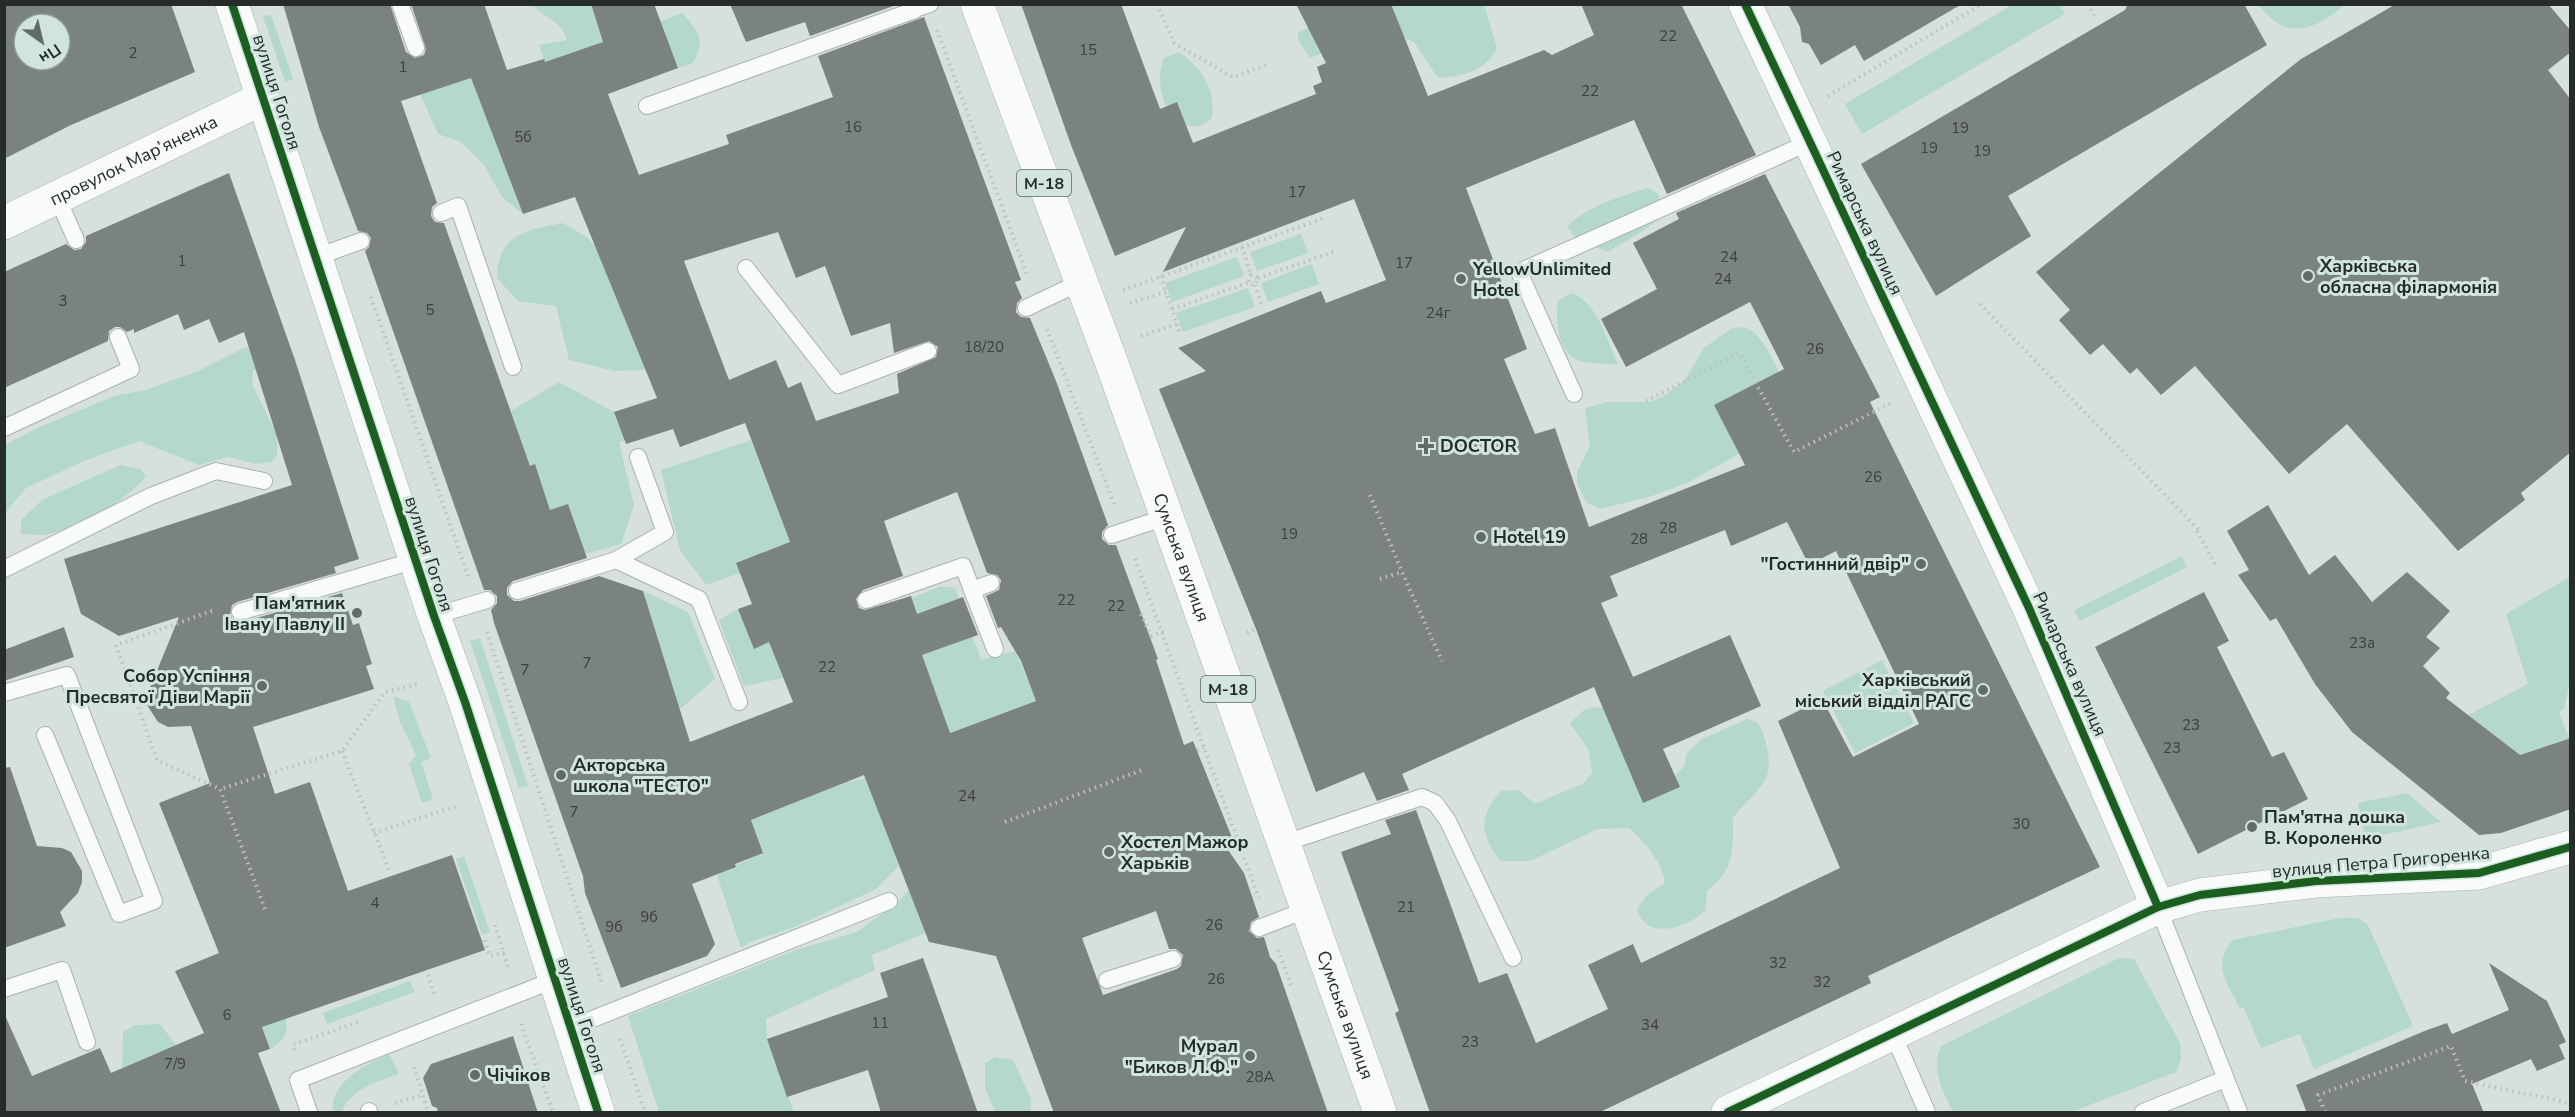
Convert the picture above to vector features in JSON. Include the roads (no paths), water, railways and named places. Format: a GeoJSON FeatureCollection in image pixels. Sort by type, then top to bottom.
{"type":"FeatureCollection","features":[{"type":"Feature","properties":{"kind":"street","name":"вулиця Гоголя"},"geometry":{"type":"LineString","coordinates":[[232,4],[434,616],[465,702],[598,1113]]}},
{"type":"Feature","properties":{"kind":"street","name":"Сумська вулиця"},"geometry":{"type":"LineString","coordinates":[[977,4],[1081,282],[1380,1113]]}},
{"type":"Feature","properties":{"kind":"street","name":"Римарська вулиця"},"geometry":{"type":"LineString","coordinates":[[1745,4],[2029,608],[2158,907]]}},
{"type":"Feature","properties":{"kind":"street","name":"провулок Мар’яненка"},"geometry":{"type":"LineString","coordinates":[[4,223],[263,98]]}},
{"type":"Feature","properties":{"kind":"street","name":"вулиця Петра Григоренка"},"geometry":{"type":"LineString","coordinates":[[2158,907],[2200,895],[2316,881],[2479,873],[2571,847]]}},
{"type":"Feature","properties":{"kind":"street"},"geometry":{"type":"LineString","coordinates":[[1728,1113],[2158,907]]}},
{"type":"Feature","properties":{"kind":"lane"},"geometry":{"type":"LineString","coordinates":[[400,4],[416,48]]}},
{"type":"Feature","properties":{"kind":"lane"},"geometry":{"type":"LineString","coordinates":[[647,106],[923,7]]}},
{"type":"Feature","properties":{"kind":"lane"},"geometry":{"type":"LineString","coordinates":[[1574,394],[1519,272],[1810,142]]}},
{"type":"Feature","properties":{"kind":"lane"},"geometry":{"type":"LineString","coordinates":[[57,197],[76,240]]}},
{"type":"Feature","properties":{"kind":"lane"},"geometry":{"type":"LineString","coordinates":[[441,213],[458,206],[513,367]]}},
{"type":"Feature","properties":{"kind":"lane"},"geometry":{"type":"LineString","coordinates":[[316,257],[357,243]]}},
{"type":"Feature","properties":{"kind":"lane"},"geometry":{"type":"LineString","coordinates":[[746,268],[838,385],[928,351]]}},
{"type":"Feature","properties":{"kind":"lane"},"geometry":{"type":"LineString","coordinates":[[1032,305],[1081,282]]}},
{"type":"Feature","properties":{"kind":"lane"},"geometry":{"type":"LineString","coordinates":[[4,428],[131,369],[118,337]]}},
{"type":"Feature","properties":{"kind":"lane"},"geometry":{"type":"LineString","coordinates":[[518,591],[616,560],[665,532],[638,457]]}},
{"type":"Feature","properties":{"kind":"lane"},"geometry":{"type":"LineString","coordinates":[[4,569],[151,496],[216,471],[264,481]]}},
{"type":"Feature","properties":{"kind":"lane"},"geometry":{"type":"LineString","coordinates":[[1118,533],[1166,517]]}},
{"type":"Feature","properties":{"kind":"lane"},"geometry":{"type":"LineString","coordinates":[[240,612],[416,560]]}},
{"type":"Feature","properties":{"kind":"lane"},"geometry":{"type":"LineString","coordinates":[[616,560],[699,599],[739,702]]}},
{"type":"Feature","properties":{"kind":"lane"},"geometry":{"type":"LineString","coordinates":[[866,600],[963,566],[995,649]]}},
{"type":"Feature","properties":{"kind":"lane"},"geometry":{"type":"LineString","coordinates":[[972,590],[991,583]]}},
{"type":"Feature","properties":{"kind":"lane"},"geometry":{"type":"LineString","coordinates":[[434,616],[482,601]]}},
{"type":"Feature","properties":{"kind":"lane"},"geometry":{"type":"LineString","coordinates":[[4,693],[67,675],[154,901],[119,914],[45,735]]}},
{"type":"Feature","properties":{"kind":"lane"},"geometry":{"type":"LineString","coordinates":[[1282,844],[1422,796],[1435,803],[1448,821],[1513,958]]}},
{"type":"Feature","properties":{"kind":"lane"},"geometry":{"type":"LineString","coordinates":[[570,1028],[889,901]]}},
{"type":"Feature","properties":{"kind":"lane"},"geometry":{"type":"LineString","coordinates":[[2158,907],[2174,942],[2239,1113]]}},
{"type":"Feature","properties":{"kind":"lane"},"geometry":{"type":"LineString","coordinates":[[1259,928],[1306,910]]}},
{"type":"Feature","properties":{"kind":"lane"},"geometry":{"type":"LineString","coordinates":[[1107,980],[1173,959]]}},
{"type":"Feature","properties":{"kind":"lane"},"geometry":{"type":"LineString","coordinates":[[4,989],[62,970],[87,1042]]}},
{"type":"Feature","properties":{"kind":"lane"},"geometry":{"type":"LineString","coordinates":[[309,1113],[298,1080],[554,980]]}},
{"type":"Feature","properties":{"kind":"lane"},"geometry":{"type":"LineString","coordinates":[[1893,1034],[1927,1113]]}},
{"type":"Feature","properties":{"kind":"lane"},"geometry":{"type":"LineString","coordinates":[[2143,1113],[2225,1079]]}},
{"type":"Feature","properties":{"kind":"place","name":"Харківська обласна філармонія"},"geometry":{"type":"Point","coordinates":[2308,276]}},
{"type":"Feature","properties":{"kind":"place","name":"YellowUnlimited Hotel"},"geometry":{"type":"Point","coordinates":[1461,279]}},
{"type":"Feature","properties":{"kind":"place","name":"DOCTOR"},"geometry":{"type":"Point","coordinates":[1426,446]}},
{"type":"Feature","properties":{"kind":"place","name":"Hotel 19"},"geometry":{"type":"Point","coordinates":[1481,537]}},
{"type":"Feature","properties":{"kind":"place","name":"\"Гостинний двір\""},"geometry":{"type":"Point","coordinates":[1921,564]}},
{"type":"Feature","properties":{"kind":"place","name":"Пам'ятник Івану Павлу II"},"geometry":{"type":"Point","coordinates":[357,613]}},
{"type":"Feature","properties":{"kind":"place","name":"Собор Успіння Пресвятої Діви Марії"},"geometry":{"type":"Point","coordinates":[262,686]}},
{"type":"Feature","properties":{"kind":"place","name":"Харківський міський відділ РАГС"},"geometry":{"type":"Point","coordinates":[1983,690]}},
{"type":"Feature","properties":{"kind":"place","name":"Акторська школа \"ТЕСТО\""},"geometry":{"type":"Point","coordinates":[561,775]}},
{"type":"Feature","properties":{"kind":"place","name":"Пам'ятна дошка В. Короленко"},"geometry":{"type":"Point","coordinates":[2252,827]}},
{"type":"Feature","properties":{"kind":"place","name":"Хостел Мажор Харьків"},"geometry":{"type":"Point","coordinates":[1109,852]}},
{"type":"Feature","properties":{"kind":"place","name":"Мурал \"Биков Л.Ф.\""},"geometry":{"type":"Point","coordinates":[1250,1056]}},
{"type":"Feature","properties":{"kind":"place","name":"Чічіков"},"geometry":{"type":"Point","coordinates":[475,1075]}}]}
